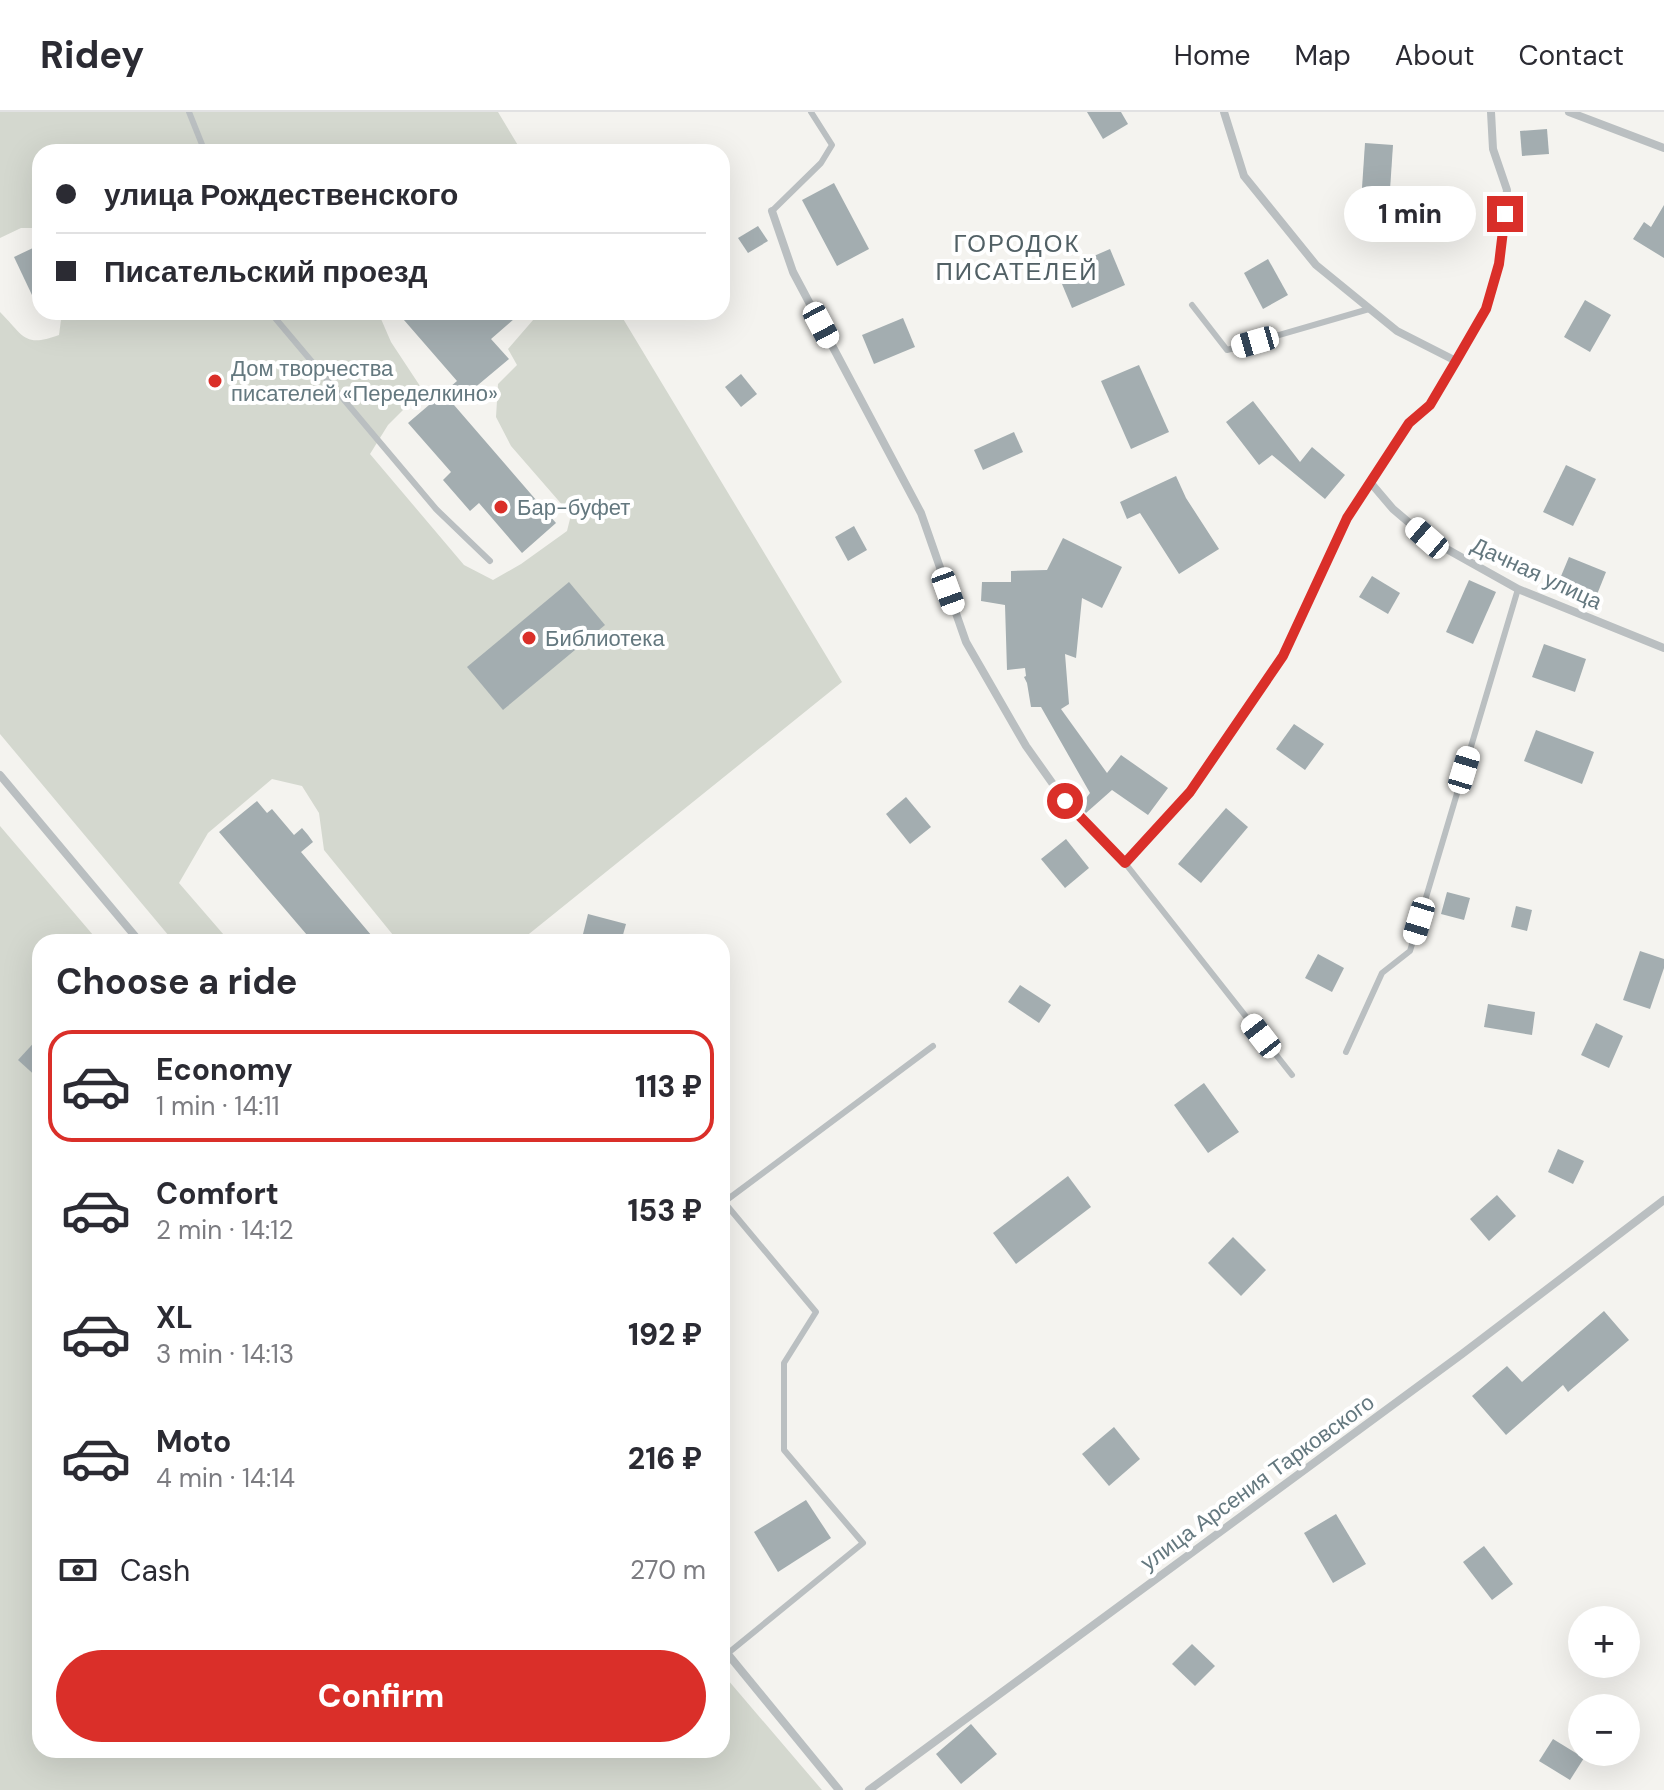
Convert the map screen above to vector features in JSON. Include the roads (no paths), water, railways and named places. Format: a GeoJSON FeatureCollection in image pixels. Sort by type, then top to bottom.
{"type":"FeatureCollection","features":[{"type":"Feature","properties":{"kind":"street"},"geometry":{"type":"LineString","coordinates":[[1224,112],[1244,176],[1316,265],[1397,331],[1456,361]]}},
{"type":"Feature","properties":{"kind":"street"},"geometry":{"type":"LineString","coordinates":[[772,211],[793,272],[921,513],[966,642],[1026,746],[1057,790],[1125,863],[1190,792],[1283,656],[1347,518],[1409,423],[1430,405],[1486,309],[1499,264],[1507,190],[1493,149],[1491,112]]}},
{"type":"Feature","properties":{"kind":"street"},"geometry":{"type":"LineString","coordinates":[[1569,112],[1664,148]]}},
{"type":"Feature","properties":{"kind":"street","name":"Дачная улица"},"geometry":{"type":"LineString","coordinates":[[1370,482],[1393,509],[1427,538],[1518,589],[1664,648]]}},
{"type":"Feature","properties":{"kind":"street"},"geometry":{"type":"LineString","coordinates":[[0,775],[133,934]]}},
{"type":"Feature","properties":{"kind":"street","name":"улица Арсения Тарковского"},"geometry":{"type":"LineString","coordinates":[[869,1790],[1449,1363],[1664,1200]]}},
{"type":"Feature","properties":{"kind":"street"},"geometry":{"type":"LineString","coordinates":[[730,1656],[839,1790]]}},
{"type":"Feature","properties":{"kind":"lane"},"geometry":{"type":"LineString","coordinates":[[189,112],[202,144]]}},
{"type":"Feature","properties":{"kind":"lane"},"geometry":{"type":"LineString","coordinates":[[772,211],[821,163],[832,145],[811,112]]}},
{"type":"Feature","properties":{"kind":"lane"},"geometry":{"type":"LineString","coordinates":[[1192,305],[1227,350],[1369,309]]}},
{"type":"Feature","properties":{"kind":"lane"},"geometry":{"type":"LineString","coordinates":[[277,320],[436,509],[490,561]]}},
{"type":"Feature","properties":{"kind":"lane"},"geometry":{"type":"LineString","coordinates":[[1346,1052],[1382,973],[1410,951],[1518,589]]}},
{"type":"Feature","properties":{"kind":"lane"},"geometry":{"type":"LineString","coordinates":[[1125,863],[1292,1075]]}},
{"type":"Feature","properties":{"kind":"lane"},"geometry":{"type":"LineString","coordinates":[[730,1198],[933,1046]]}},
{"type":"Feature","properties":{"kind":"lane"},"geometry":{"type":"LineString","coordinates":[[730,1209],[816,1312],[784,1363],[784,1450],[863,1543],[730,1646]]}},
{"type":"Feature","properties":{"kind":"place","name":"Дом творчества писателей «Переделкино»"},"geometry":{"type":"Point","coordinates":[215,381]}},
{"type":"Feature","properties":{"kind":"place","name":"Бар-буфет"},"geometry":{"type":"Point","coordinates":[501,507]}},
{"type":"Feature","properties":{"kind":"place","name":"Библиотека"},"geometry":{"type":"Point","coordinates":[529,638]}},
{"type":"Feature","properties":{"kind":"district","name":"ГОРОДОК ПИСАТЕЛЕЙ"},"geometry":{"type":"Point","coordinates":[1017,258]}}]}
